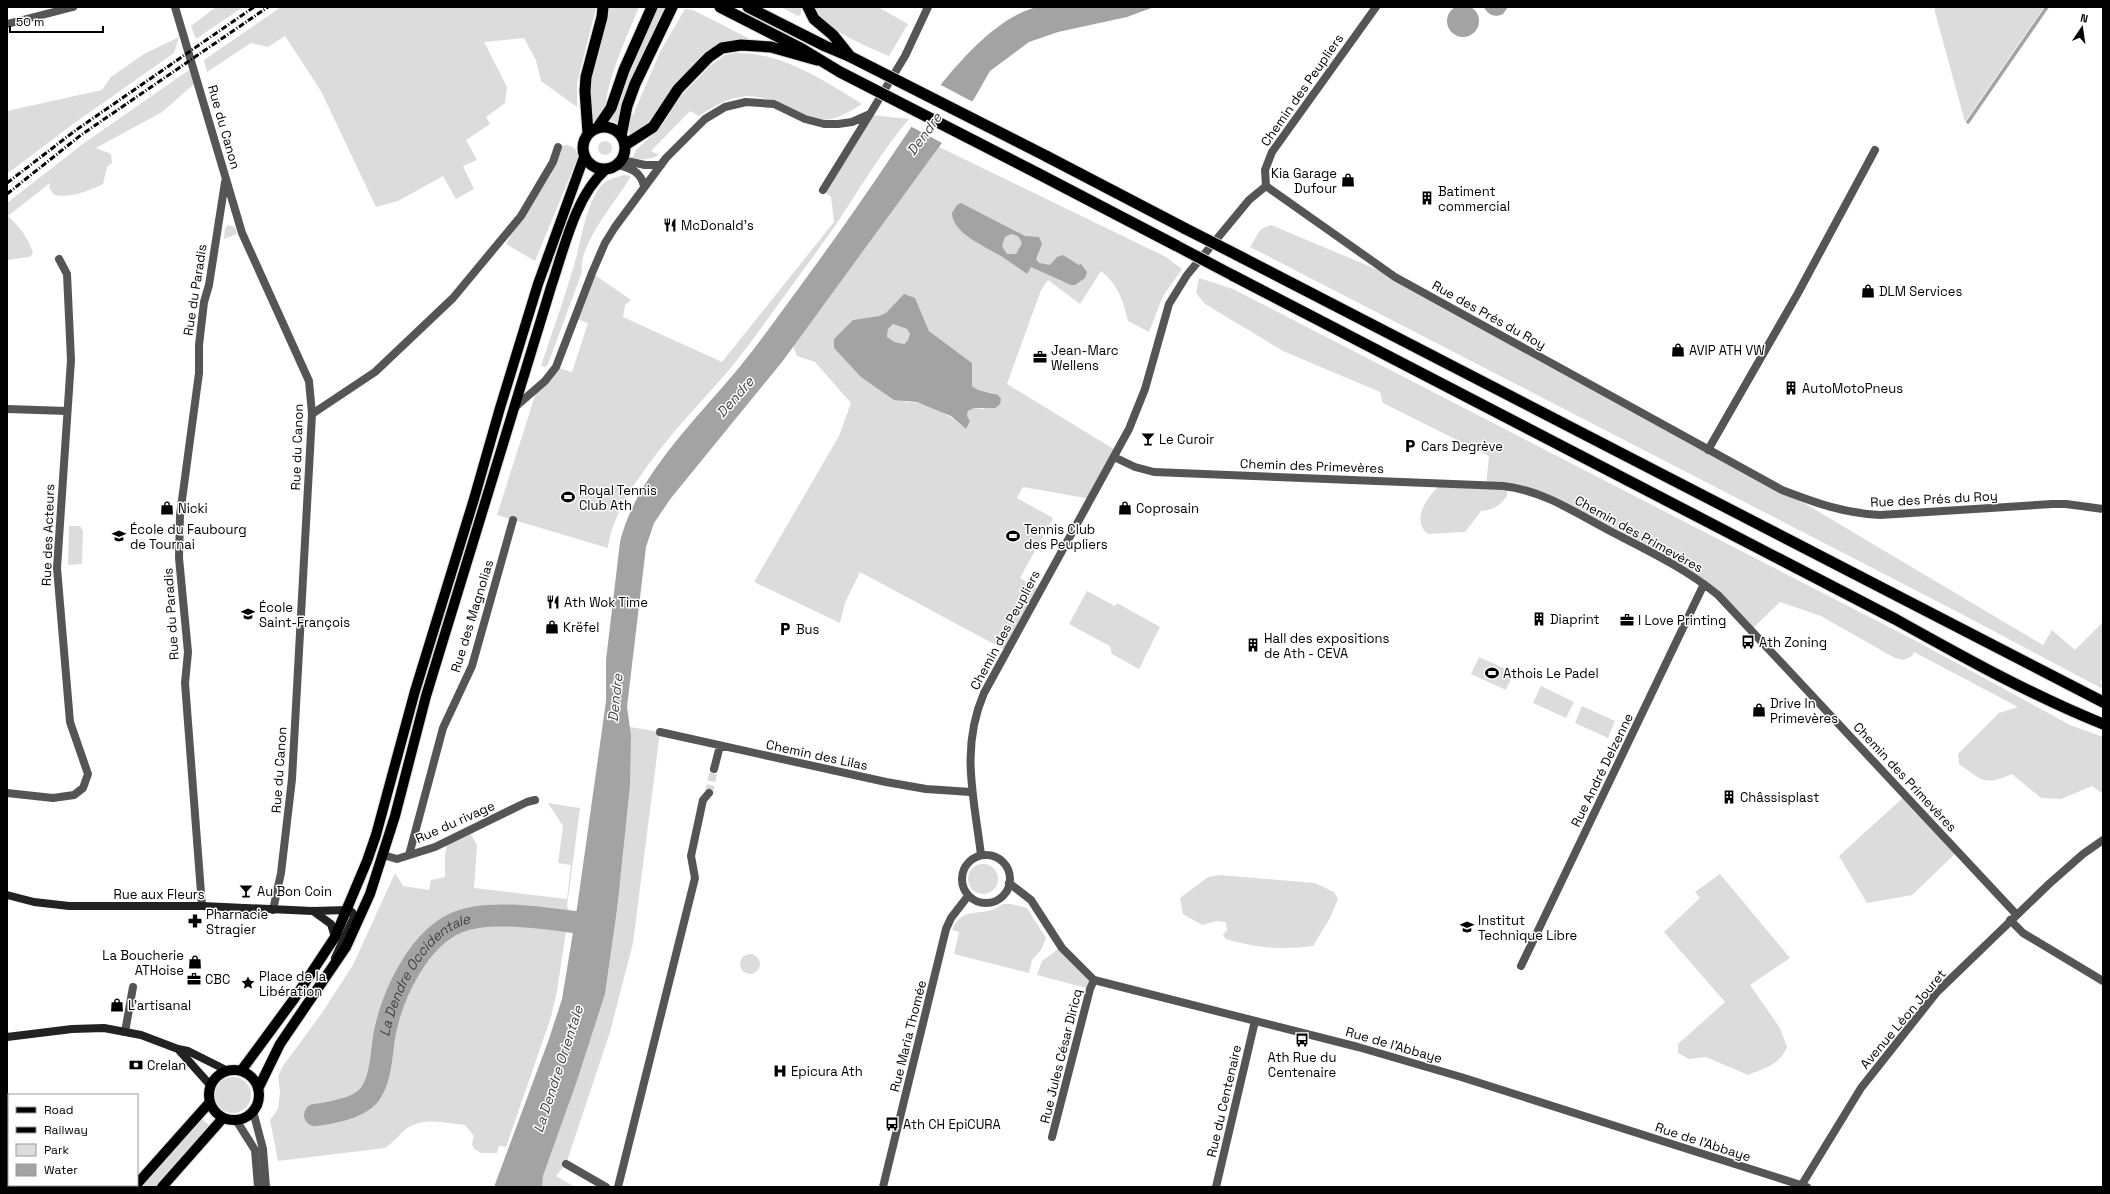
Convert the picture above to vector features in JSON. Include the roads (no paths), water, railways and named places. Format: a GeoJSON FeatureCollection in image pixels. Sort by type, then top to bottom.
{"type":"FeatureCollection","features":[{"type":"Feature","properties":{"kind":"highway"},"geometry":{"type":"LineString","coordinates":[[588,133],[584,91],[586,77],[602,17],[603,7]]}},
{"type":"Feature","properties":{"kind":"highway"},"geometry":{"type":"LineString","coordinates":[[652,7],[624,70],[611,108],[598,127],[588,133],[583,141],[582,149],[584,157],[592,167],[605,170],[620,162],[627,106],[635,84],[672,7]]}},
{"type":"Feature","properties":{"kind":"highway"},"geometry":{"type":"LineString","coordinates":[[720,7],[802,50],[840,72],[1888,615],[1960,656],[2069,710],[2103,724]]}},
{"type":"Feature","properties":{"kind":"highway"},"geometry":{"type":"LineString","coordinates":[[748,7],[825,46],[851,57],[1046,156],[2103,702]]}},
{"type":"Feature","properties":{"kind":"highway"},"geometry":{"type":"LineString","coordinates":[[808,7],[814,19],[833,35],[851,57]]}},
{"type":"Feature","properties":{"kind":"highway"},"geometry":{"type":"LineString","coordinates":[[623,140],[653,127],[678,89],[709,58],[722,48],[741,45],[771,47],[817,60]]}},
{"type":"Feature","properties":{"kind":"highway"},"geometry":{"type":"LineString","coordinates":[[598,127],[611,128],[623,140]]}},
{"type":"Feature","properties":{"kind":"main road"},"geometry":{"type":"LineString","coordinates":[[241,1072],[294,999],[335,937],[348,910],[376,835],[415,691],[534,298],[584,157]]}},
{"type":"Feature","properties":{"kind":"main road"},"geometry":{"type":"LineString","coordinates":[[258,1089],[280,1044],[346,947],[358,922],[384,855],[426,696],[512,410],[571,228],[587,191],[596,178],[605,170]]}},
{"type":"Feature","properties":{"kind":"main road","name":"Rue aux Fleurs"},"geometry":{"type":"LineString","coordinates":[[7,895],[34,902],[68,906],[202,906],[273,910],[348,910]]}},
{"type":"Feature","properties":{"kind":"main road"},"geometry":{"type":"LineString","coordinates":[[323,981],[352,924],[354,917],[352,912],[348,910]]}},
{"type":"Feature","properties":{"kind":"main road"},"geometry":{"type":"LineString","coordinates":[[312,911],[331,924],[335,937]]}},
{"type":"Feature","properties":{"kind":"main road"},"geometry":{"type":"LineString","coordinates":[[7,1037],[72,1029],[104,1028],[141,1035],[201,1057],[228,1071],[241,1072],[254,1081],[258,1089],[259,1096],[253,1111],[246,1117],[236,1120],[224,1118],[215,1111],[210,1102],[211,1086],[218,1076],[228,1071]]}},
{"type":"Feature","properties":{"kind":"main road"},"geometry":{"type":"LineString","coordinates":[[178,1049],[211,1086]]}},
{"type":"Feature","properties":{"kind":"main road"},"geometry":{"type":"LineString","coordinates":[[138,1183],[210,1102]]}},
{"type":"Feature","properties":{"kind":"main road"},"geometry":{"type":"LineString","coordinates":[[162,1187],[224,1118]]}},
{"type":"Feature","properties":{"kind":"street"},"geometry":{"type":"LineString","coordinates":[[7,24],[73,7]]}},
{"type":"Feature","properties":{"kind":"street","name":"Rue du Canon"},"geometry":{"type":"LineString","coordinates":[[175,7],[233,206],[251,256],[309,381],[312,414],[292,779],[281,873],[273,910]]}},
{"type":"Feature","properties":{"kind":"street"},"geometry":{"type":"LineString","coordinates":[[823,190],[905,56],[928,7]]}},
{"type":"Feature","properties":{"kind":"street","name":"Chemin des Peupliers"},"geometry":{"type":"LineString","coordinates":[[981,855],[971,792],[971,735],[982,697],[1114,457],[1140,402],[1168,304],[1187,275],[1249,200],[1266,186],[1264,177],[1265,170],[1272,152],[1376,7]]}},
{"type":"Feature","properties":{"kind":"street"},"geometry":{"type":"LineString","coordinates":[[512,410],[552,373],[592,273],[609,236],[644,186],[661,165],[705,119],[732,104],[746,102],[767,102],[805,119],[824,124],[852,122],[870,114]]}},
{"type":"Feature","properties":{"kind":"street"},"geometry":{"type":"LineString","coordinates":[[312,414],[375,372],[453,298],[521,216],[552,162],[558,147]]}},
{"type":"Feature","properties":{"kind":"street"},"geometry":{"type":"LineString","coordinates":[[1708,450],[1798,294],[1875,150]]}},
{"type":"Feature","properties":{"kind":"street"},"geometry":{"type":"LineString","coordinates":[[620,162],[661,165]]}},
{"type":"Feature","properties":{"kind":"street"},"geometry":{"type":"LineString","coordinates":[[620,162],[634,170],[643,180],[644,186]]}},
{"type":"Feature","properties":{"kind":"street","name":"Rue du Paradis"},"geometry":{"type":"LineString","coordinates":[[202,906],[185,683],[188,652],[179,558],[180,515],[199,373],[199,345],[204,302],[209,285],[226,180]]}},
{"type":"Feature","properties":{"kind":"street","name":"Rue des Prés du Roy"},"geometry":{"type":"LineString","coordinates":[[1266,186],[1395,277],[1782,490],[1828,508],[1854,514],[1894,515],[2066,504],[2103,509]]}},
{"type":"Feature","properties":{"kind":"street","name":"Rue des Acteurs"},"geometry":{"type":"LineString","coordinates":[[7,793],[53,798],[74,795],[83,788],[88,774],[70,722],[57,581],[57,556],[71,360],[67,274],[59,259]]}},
{"type":"Feature","properties":{"kind":"street"},"geometry":{"type":"LineString","coordinates":[[7,409],[67,412]]}},
{"type":"Feature","properties":{"kind":"street","name":"Chemin des Primevères"},"geometry":{"type":"LineString","coordinates":[[1114,457],[1135,467],[1154,472],[1523,489],[1565,507],[1674,564],[1704,584],[1732,608],[2013,917],[2023,933],[2103,981]]}},
{"type":"Feature","properties":{"kind":"street","name":"Rue des Magnolias"},"geometry":{"type":"LineString","coordinates":[[409,855],[443,728],[472,666],[513,520]]}},
{"type":"Feature","properties":{"kind":"street","name":"Rue André Delzenne"},"geometry":{"type":"LineString","coordinates":[[1521,966],[1704,584]]}},
{"type":"Feature","properties":{"kind":"street","name":"Chemin des Lilas"},"geometry":{"type":"LineString","coordinates":[[660,732],[886,782],[926,789],[971,792]]}},
{"type":"Feature","properties":{"kind":"street"},"geometry":{"type":"LineString","coordinates":[[714,769],[720,746]]}},
{"type":"Feature","properties":{"kind":"street"},"geometry":{"type":"LineString","coordinates":[[618,1187],[686,917],[695,878],[691,856],[703,800],[709,793]]}},
{"type":"Feature","properties":{"kind":"street","name":"Rue du rivage"},"geometry":{"type":"LineString","coordinates":[[384,855],[397,859],[435,847],[527,802],[535,800]]}},
{"type":"Feature","properties":{"kind":"street","name":"Avenue Léon Jouret"},"geometry":{"type":"LineString","coordinates":[[1803,1186],[1861,1088],[1937,992],[2013,917],[2083,854],[2103,840]]}},
{"type":"Feature","properties":{"kind":"street"},"geometry":{"type":"LineString","coordinates":[[981,855],[988,855],[1002,861],[1007,868],[1009,883],[1007,891],[996,901],[981,903],[968,896],[962,881],[962,873],[971,860],[981,855]]}},
{"type":"Feature","properties":{"kind":"street"},"geometry":{"type":"LineString","coordinates":[[1009,883],[1031,900],[1062,948],[1094,980]]}},
{"type":"Feature","properties":{"kind":"street","name":"Rue Maria Thomée"},"geometry":{"type":"LineString","coordinates":[[883,1187],[946,929],[951,918],[968,896]]}},
{"type":"Feature","properties":{"kind":"street","name":"Rue de l'Abbaye"},"geometry":{"type":"LineString","coordinates":[[1094,980],[1358,1047],[1461,1077],[1803,1186]]}},
{"type":"Feature","properties":{"kind":"street","name":"Rue Jules César Diricq"},"geometry":{"type":"LineString","coordinates":[[1052,1137],[1090,989],[1094,980]]}},
{"type":"Feature","properties":{"kind":"street"},"geometry":{"type":"LineString","coordinates":[[125,1032],[133,987]]}},
{"type":"Feature","properties":{"kind":"street","name":"Rue du Centenaire"},"geometry":{"type":"LineString","coordinates":[[1216,1187],[1255,1021]]}},
{"type":"Feature","properties":{"kind":"street"},"geometry":{"type":"LineString","coordinates":[[253,1111],[263,1149],[266,1187]]}},
{"type":"Feature","properties":{"kind":"street"},"geometry":{"type":"LineString","coordinates":[[236,1120],[255,1150],[258,1187]]}},
{"type":"Feature","properties":{"kind":"street"},"geometry":{"type":"LineString","coordinates":[[566,1164],[606,1187]]}},
{"type":"Feature","properties":{"kind":"water"},"geometry":{"type":"Polygon","coordinates":[[[1460,5],[1466,5],[1476,12],[1479,21],[1478,27],[1472,34],[1466,37],[1460,37],[1450,30],[1447,24],[1447,18],[1454,8],[1460,5]]]}},
{"type":"Feature","properties":{"kind":"water"},"geometry":{"type":"Polygon","coordinates":[[[1038,7],[1154,7],[1127,17],[1058,32],[1029,42],[990,71],[974,99],[782,362],[671,498],[654,523],[646,547],[627,707],[631,735],[630,785],[617,910],[605,994],[577,1081],[543,1176],[542,1187],[494,1187],[549,1039],[562,999],[577,908],[606,701],[606,660],[620,542],[628,517],[640,493],[671,447],[742,364],[766,333],[815,266],[942,83],[973,49],[998,27],[1024,11],[1038,7]]]}},
{"type":"Feature","properties":{"kind":"water"},"geometry":{"type":"Polygon","coordinates":[[[1484,7],[1508,7],[1503,14],[1495,16],[1490,14],[1484,7]]]}},
{"type":"Feature","properties":{"kind":"water"},"geometry":{"type":"Polygon","coordinates":[[[961,203],[1025,236],[1039,237],[1042,244],[1036,259],[1039,263],[1050,265],[1057,257],[1063,255],[1079,265],[1081,264],[1087,272],[1085,278],[1075,285],[1071,285],[1031,267],[1027,274],[964,234],[954,221],[952,213],[957,205],[961,203]],[[1011,234],[1005,237],[1002,246],[1007,254],[1016,254],[1022,243],[1018,236],[1011,234]]]}},
{"type":"Feature","properties":{"kind":"water"},"geometry":{"type":"Polygon","coordinates":[[[904,294],[915,298],[929,331],[972,363],[972,386],[978,390],[998,395],[1001,399],[1000,404],[995,408],[974,408],[968,411],[967,416],[970,421],[966,429],[951,416],[917,402],[894,400],[861,377],[834,348],[834,339],[853,320],[879,316],[886,313],[904,294]],[[893,324],[888,329],[887,337],[894,342],[904,344],[908,340],[910,334],[907,329],[893,324]]]}},
{"type":"Feature","properties":{"kind":"waterway"},"geometry":{"type":"LineString","coordinates":[[1968,122],[2047,7]]}},
{"type":"Feature","properties":{"kind":"waterway","name":"La Dendre Occidentale"},"geometry":{"type":"LineString","coordinates":[[315,1115],[345,1109],[359,1103],[370,1094],[377,1080],[385,1032],[394,1001],[401,984],[410,968],[431,940],[444,930],[458,922],[472,918],[505,915],[590,924]]}},
{"type":"Feature","properties":{"kind":"tunnel"},"geometry":{"type":"LineString","coordinates":[[709,793],[714,769]]}},
{"type":"Feature","properties":{"kind":"railway"},"geometry":{"type":"LineString","coordinates":[[7,183],[76,130],[254,7]]}},
{"type":"Feature","properties":{"kind":"railway"},"geometry":{"type":"LineString","coordinates":[[7,194],[81,135],[268,7]]}},
{"type":"Feature","properties":{"kind":"place","name":"Kia Garage Dufour"},"geometry":{"type":"Point","coordinates":[1348,180]}},
{"type":"Feature","properties":{"kind":"place","name":"Batiment commercial"},"geometry":{"type":"Point","coordinates":[1427,198]}},
{"type":"Feature","properties":{"kind":"place","name":"McDonald's"},"geometry":{"type":"Point","coordinates":[670,225]}},
{"type":"Feature","properties":{"kind":"place","name":"DLM Services"},"geometry":{"type":"Point","coordinates":[1868,291]}},
{"type":"Feature","properties":{"kind":"place","name":"AVIP ATH VW"},"geometry":{"type":"Point","coordinates":[1678,350]}},
{"type":"Feature","properties":{"kind":"place","name":"Jean-Marc Wellens"},"geometry":{"type":"Point","coordinates":[1040,357]}},
{"type":"Feature","properties":{"kind":"place","name":"AutoMotoPneus"},"geometry":{"type":"Point","coordinates":[1791,388]}},
{"type":"Feature","properties":{"kind":"place","name":"Le Curoir"},"geometry":{"type":"Point","coordinates":[1148,439]}},
{"type":"Feature","properties":{"kind":"place","name":"Cars Degrève"},"geometry":{"type":"Point","coordinates":[1410,446]}},
{"type":"Feature","properties":{"kind":"place","name":"Royal Tennis Club Ath"},"geometry":{"type":"Point","coordinates":[568,497]}},
{"type":"Feature","properties":{"kind":"place","name":"Nicki"},"geometry":{"type":"Point","coordinates":[167,508]}},
{"type":"Feature","properties":{"kind":"place","name":"Coprosain"},"geometry":{"type":"Point","coordinates":[1125,508]}},
{"type":"Feature","properties":{"kind":"place","name":"École du Faubourg de Tournai"},"geometry":{"type":"Point","coordinates":[119,536]}},
{"type":"Feature","properties":{"kind":"place","name":"Tennis Club des Peupliers"},"geometry":{"type":"Point","coordinates":[1013,536]}},
{"type":"Feature","properties":{"kind":"place","name":"Ath Wok Time"},"geometry":{"type":"Point","coordinates":[553,602]}},
{"type":"Feature","properties":{"kind":"place","name":"École Saint-François"},"geometry":{"type":"Point","coordinates":[248,614]}},
{"type":"Feature","properties":{"kind":"place","name":"Diaprint"},"geometry":{"type":"Point","coordinates":[1539,619]}},
{"type":"Feature","properties":{"kind":"place","name":"I Love Printing"},"geometry":{"type":"Point","coordinates":[1627,620]}},
{"type":"Feature","properties":{"kind":"place","name":"Krëfel"},"geometry":{"type":"Point","coordinates":[552,627]}},
{"type":"Feature","properties":{"kind":"place","name":"Bus"},"geometry":{"type":"Point","coordinates":[785,629]}},
{"type":"Feature","properties":{"kind":"place","name":"Ath Zoning"},"geometry":{"type":"Point","coordinates":[1748,642]}},
{"type":"Feature","properties":{"kind":"place","name":"Hall des expositions de Ath - CEVA"},"geometry":{"type":"Point","coordinates":[1253,645]}},
{"type":"Feature","properties":{"kind":"place","name":"Athois Le Padel"},"geometry":{"type":"Point","coordinates":[1492,673]}},
{"type":"Feature","properties":{"kind":"place","name":"Drive In Primevères"},"geometry":{"type":"Point","coordinates":[1759,710]}},
{"type":"Feature","properties":{"kind":"place","name":"Châssisplast"},"geometry":{"type":"Point","coordinates":[1729,797]}},
{"type":"Feature","properties":{"kind":"place","name":"Au Bon Coin"},"geometry":{"type":"Point","coordinates":[246,891]}},
{"type":"Feature","properties":{"kind":"place","name":"Pharnacie Stragier"},"geometry":{"type":"Point","coordinates":[195,921]}},
{"type":"Feature","properties":{"kind":"place","name":"Institut Technique Libre"},"geometry":{"type":"Point","coordinates":[1467,927]}},
{"type":"Feature","properties":{"kind":"place","name":"La Boucherie ATHoise"},"geometry":{"type":"Point","coordinates":[195,962]}},
{"type":"Feature","properties":{"kind":"place","name":"CBC"},"geometry":{"type":"Point","coordinates":[194,979]}},
{"type":"Feature","properties":{"kind":"place","name":"Place de la Libération"},"geometry":{"type":"Point","coordinates":[248,983]}},
{"type":"Feature","properties":{"kind":"place","name":"L'artisanal"},"geometry":{"type":"Point","coordinates":[117,1005]}},
{"type":"Feature","properties":{"kind":"place","name":"Ath Rue du Centenaire"},"geometry":{"type":"Point","coordinates":[1302,1040]}},
{"type":"Feature","properties":{"kind":"place","name":"Crelan"},"geometry":{"type":"Point","coordinates":[136,1065]}},
{"type":"Feature","properties":{"kind":"place","name":"Epicura Ath"},"geometry":{"type":"Point","coordinates":[780,1071]}},
{"type":"Feature","properties":{"kind":"place","name":"Ath CH EpiCURA"},"geometry":{"type":"Point","coordinates":[892,1124]}},
{"type":"Feature","properties":{"kind":"water label","name":"Dendre"},"geometry":{"type":"Point","coordinates":[924,134]}},
{"type":"Feature","properties":{"kind":"water label","name":"Dendre"},"geometry":{"type":"Point","coordinates":[735,397]}},
{"type":"Feature","properties":{"kind":"water label","name":"Dendre"},"geometry":{"type":"Point","coordinates":[615,698]}},
{"type":"Feature","properties":{"kind":"water label","name":"La Dendre Orientale"},"geometry":{"type":"Point","coordinates":[558,1069]}}]}
